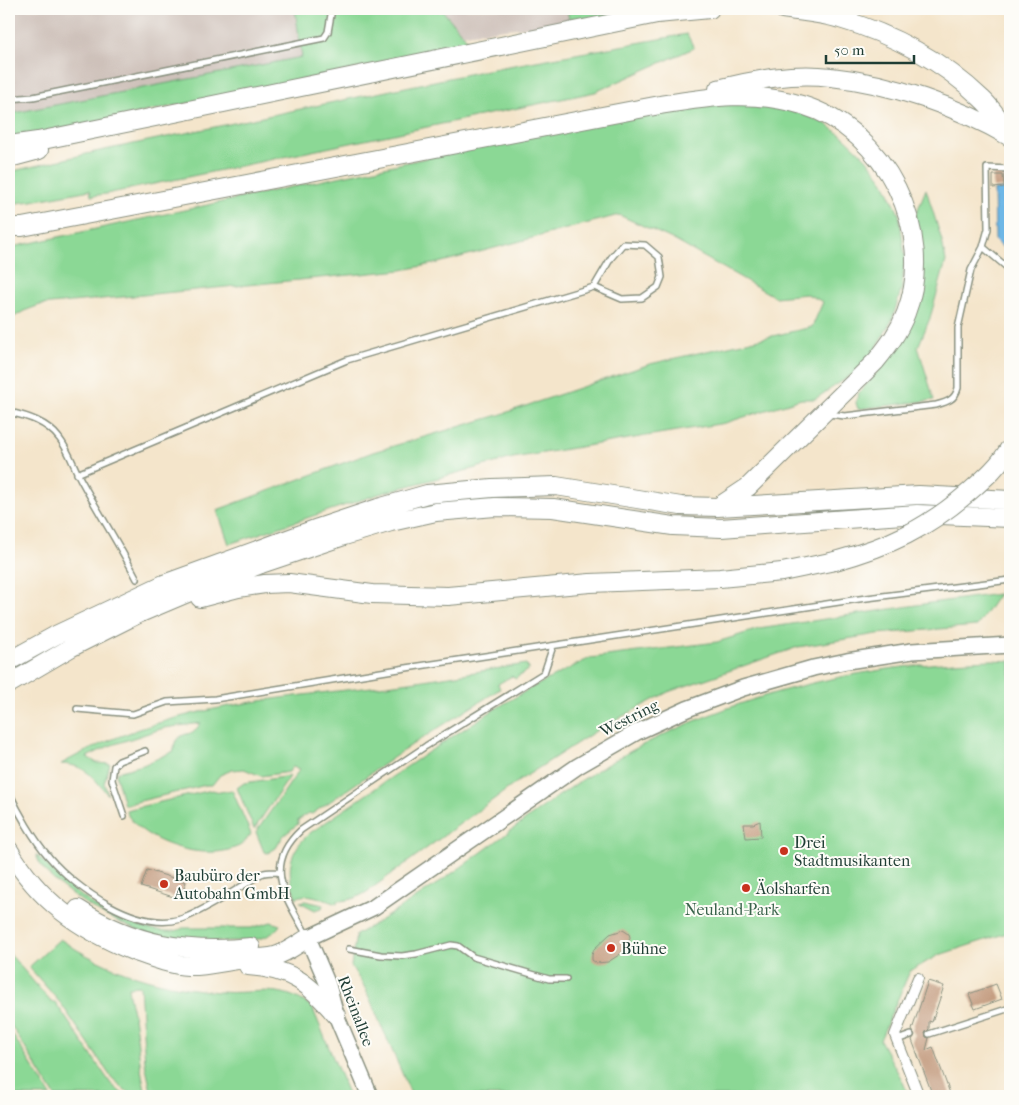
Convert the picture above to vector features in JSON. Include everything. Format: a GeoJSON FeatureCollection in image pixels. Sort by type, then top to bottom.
{"type":"FeatureCollection","features":[{"type":"Feature","properties":{"kind":"highway"},"geometry":{"type":"LineString","coordinates":[[9,145],[179,113],[657,14],[710,9]]}},
{"type":"Feature","properties":{"kind":"highway"},"geometry":{"type":"LineString","coordinates":[[783,9],[838,18],[890,38],[933,60],[984,100],[1010,136]]}},
{"type":"Feature","properties":{"kind":"highway"},"geometry":{"type":"LineString","coordinates":[[660,105],[744,82],[782,77],[830,76],[885,86],[944,106],[1010,136]]}},
{"type":"Feature","properties":{"kind":"highway"},"geometry":{"type":"LineString","coordinates":[[13,229],[660,105],[712,97],[753,95],[803,105],[832,118],[863,142],[890,175],[902,198],[914,244],[913,291],[907,312],[892,341],[876,361],[748,487],[718,507]]}},
{"type":"Feature","properties":{"kind":"highway"},"geometry":{"type":"LineString","coordinates":[[9,158],[179,113]]}},
{"type":"Feature","properties":{"kind":"highway"},"geometry":{"type":"LineString","coordinates":[[138,614],[238,588],[265,584],[290,583],[372,594],[448,596],[590,583],[720,578],[782,572],[864,553],[898,540],[927,524],[958,502],[985,478],[1004,457],[1010,447]]}},
{"type":"Feature","properties":{"kind":"highway"},"geometry":{"type":"LineString","coordinates":[[9,661],[58,634],[164,584],[318,528],[427,494],[492,488],[556,486],[681,506],[718,507],[919,495],[1010,500]]}},
{"type":"Feature","properties":{"kind":"highway"},"geometry":{"type":"LineString","coordinates":[[9,684],[72,647],[138,614],[197,589],[270,561],[392,522],[436,512],[494,507],[553,508],[672,526],[721,528],[917,514],[1010,518]]}},
{"type":"Feature","properties":{"kind":"highway"},"geometry":{"type":"LineString","coordinates":[[9,835],[33,872],[58,895],[96,921],[141,940],[161,945],[210,949],[256,947],[308,938]]}},
{"type":"Feature","properties":{"kind":"highway"},"geometry":{"type":"LineString","coordinates":[[9,850],[26,876]]}},
{"type":"Feature","properties":{"kind":"highway"},"geometry":{"type":"LineString","coordinates":[[9,857],[38,891],[74,921],[110,942],[149,957],[187,966],[215,964],[276,956],[308,938]]}},
{"type":"Feature","properties":{"kind":"highway"},"geometry":{"type":"LineString","coordinates":[[215,964],[266,968],[289,975],[320,996],[336,1015]]}},
{"type":"Feature","properties":{"kind":"main road","name":"Westring"},"geometry":{"type":"LineString","coordinates":[[308,938],[362,914],[393,896],[477,835],[578,766],[638,732],[687,709],[743,688],[813,668],[847,661],[912,651],[1010,646]]}},
{"type":"Feature","properties":{"kind":"main road","name":"Rheinallee"},"geometry":{"type":"LineString","coordinates":[[308,938],[328,985],[336,1015],[370,1096]]}},
{"type":"Feature","properties":{"kind":"street"},"geometry":{"type":"LineString","coordinates":[[918,978],[895,1035],[919,1096]]}},
{"type":"Feature","properties":{"kind":"lane"},"geometry":{"type":"LineString","coordinates":[[9,99],[33,97],[324,38],[328,32],[332,9]]}},
{"type":"Feature","properties":{"kind":"lane"},"geometry":{"type":"LineString","coordinates":[[823,413],[845,416],[936,405],[953,399],[957,394],[958,328],[971,270],[983,247],[988,229],[987,168],[1010,169]]}},
{"type":"Feature","properties":{"kind":"lane"},"geometry":{"type":"LineString","coordinates":[[77,474],[347,360],[594,286],[622,298],[642,298],[658,287],[662,277],[660,257],[645,245],[623,244],[611,258],[594,286]]}},
{"type":"Feature","properties":{"kind":"lane"},"geometry":{"type":"LineString","coordinates":[[983,247],[1010,270]]}},
{"type":"Feature","properties":{"kind":"lane"},"geometry":{"type":"LineString","coordinates":[[9,412],[26,415],[45,425],[59,437],[70,456],[77,474],[137,579]]}},
{"type":"Feature","properties":{"kind":"lane"},"geometry":{"type":"LineString","coordinates":[[77,709],[133,714],[167,702],[215,699],[859,599],[1010,580]]}},
{"type":"Feature","properties":{"kind":"lane"},"geometry":{"type":"LineString","coordinates":[[308,938],[283,889],[279,872],[285,847],[301,830],[426,746],[544,674],[553,646]]}},
{"type":"Feature","properties":{"kind":"lane"},"geometry":{"type":"LineString","coordinates":[[124,816],[112,780],[114,766],[119,761],[145,751]]}},
{"type":"Feature","properties":{"kind":"lane"},"geometry":{"type":"LineString","coordinates":[[9,792],[40,845],[61,869],[100,899],[127,914],[139,918],[168,922],[182,919],[220,899],[256,876],[279,872]]}},
{"type":"Feature","properties":{"kind":"lane"},"geometry":{"type":"LineString","coordinates":[[349,949],[381,955],[402,956],[450,945],[458,946],[473,957],[549,980],[566,979]]}},
{"type":"Feature","properties":{"kind":"lane"},"geometry":{"type":"LineString","coordinates":[[929,1034],[1010,1008]]}},
{"type":"Feature","properties":{"kind":"lane"},"geometry":{"type":"LineString","coordinates":[[897,1040],[911,1035]]}},
{"type":"Feature","properties":{"kind":"shaded area"},"geometry":{"type":"Polygon","coordinates":[[[9,9],[567,9],[570,24],[505,29],[409,42],[9,129],[9,9]]]}},
{"type":"Feature","properties":{"kind":"green space"},"geometry":{"type":"Polygon","coordinates":[[[295,9],[441,9],[472,45],[27,136],[9,137],[9,114],[302,57],[295,9]]]}},
{"type":"Feature","properties":{"kind":"green space"},"geometry":{"type":"Polygon","coordinates":[[[567,9],[641,9],[570,24],[567,9]]]}},
{"type":"Feature","properties":{"kind":"green space"},"geometry":{"type":"Polygon","coordinates":[[[687,34],[694,48],[595,92],[106,194],[91,196],[90,190],[9,204],[9,172],[95,152],[492,69],[687,34]]]}},
{"type":"Feature","properties":{"kind":"green space"},"geometry":{"type":"Polygon","coordinates":[[[746,102],[803,114],[826,124],[845,138],[866,158],[884,182],[899,214],[905,256],[902,287],[892,320],[875,350],[856,372],[815,399],[801,399],[725,423],[513,458],[382,493],[229,544],[217,510],[373,452],[499,415],[650,364],[812,327],[823,302],[807,294],[775,297],[672,239],[619,215],[438,263],[402,270],[40,305],[24,311],[9,320],[9,249],[12,247],[599,121],[690,104],[746,102]]]}},
{"type":"Feature","properties":{"kind":"green space"},"geometry":{"type":"Polygon","coordinates":[[[926,189],[946,261],[930,318],[918,347],[934,400],[858,409],[856,403],[858,394],[885,363],[897,345],[916,214],[926,189]]]}},
{"type":"Feature","properties":{"kind":"green space"},"geometry":{"type":"Polygon","coordinates":[[[999,594],[977,626],[877,634],[798,647],[668,692],[599,729],[520,780],[362,895],[353,899],[337,901],[337,904],[306,895],[296,898],[291,879],[291,862],[297,847],[310,833],[495,709],[590,658],[717,642],[759,629],[999,594]]]}},
{"type":"Feature","properties":{"kind":"green space","name":"Neuland-Park"},"geometry":{"type":"Polygon","coordinates":[[[992,660],[1010,661],[1010,932],[939,955],[910,971],[880,1040],[909,1096],[412,1096],[365,988],[351,966],[356,935],[444,879],[596,771],[642,745],[690,723],[738,705],[787,690],[837,678],[888,669],[992,660]]]}},
{"type":"Feature","properties":{"kind":"green space"},"geometry":{"type":"Polygon","coordinates":[[[526,664],[529,669],[515,679],[512,676],[498,684],[500,689],[413,744],[312,814],[309,813],[298,820],[298,824],[283,836],[276,848],[268,853],[264,852],[256,832],[300,769],[292,767],[289,772],[261,776],[244,769],[232,770],[220,775],[212,785],[124,805],[116,775],[117,772],[143,765],[174,751],[176,740],[193,733],[201,723],[164,728],[109,746],[87,757],[97,763],[110,764],[104,783],[108,795],[88,773],[77,767],[61,764],[99,745],[136,730],[212,709],[526,664]]]}},
{"type":"Feature","properties":{"kind":"green space"},"geometry":{"type":"Polygon","coordinates":[[[290,776],[254,829],[237,788],[244,783],[290,776]]]}},
{"type":"Feature","properties":{"kind":"green space"},"geometry":{"type":"Polygon","coordinates":[[[212,790],[220,792],[232,790],[251,834],[239,846],[224,851],[208,852],[176,847],[146,833],[134,823],[126,812],[126,810],[212,790]]]}},
{"type":"Feature","properties":{"kind":"green space"},"geometry":{"type":"Polygon","coordinates":[[[36,854],[75,891],[90,902],[122,920],[139,926],[157,930],[177,931],[183,928],[251,928],[271,922],[280,925],[275,931],[263,938],[242,941],[179,941],[144,932],[110,918],[60,886],[41,865],[36,854]]]}},
{"type":"Feature","properties":{"kind":"green space"},"geometry":{"type":"Polygon","coordinates":[[[305,901],[323,905],[322,908],[315,910],[300,902],[305,901]]]}},
{"type":"Feature","properties":{"kind":"green space"},"geometry":{"type":"Polygon","coordinates":[[[60,939],[97,961],[156,982],[219,992],[278,992],[300,999],[312,1007],[349,1096],[152,1096],[145,1063],[140,986],[128,987],[147,1096],[132,1096],[111,1077],[62,1005],[29,967],[60,939]]]}},
{"type":"Feature","properties":{"kind":"green space"},"geometry":{"type":"Polygon","coordinates":[[[9,953],[51,1002],[55,1002],[111,1084],[125,1096],[55,1096],[9,1022],[9,953]]]}},
{"type":"Feature","properties":{"kind":"green space"},"geometry":{"type":"Polygon","coordinates":[[[9,1029],[51,1096],[14,1096],[9,1090],[9,1029]]]}},
{"type":"Feature","properties":{"kind":"water"},"geometry":{"type":"Polygon","coordinates":[[[1005,175],[1010,175],[1010,254],[995,240],[994,190],[1005,189],[1005,175]]]}},
{"type":"Feature","properties":{"kind":"building"},"geometry":{"type":"Polygon","coordinates":[[[993,175],[1003,175],[1004,187],[993,188],[993,175]]]}},
{"type":"Feature","properties":{"kind":"building"},"geometry":{"type":"Polygon","coordinates":[[[760,821],[761,837],[746,838],[744,824],[753,824],[760,821]]]}},
{"type":"Feature","properties":{"kind":"building","name":"Baubüro der Autobahn GmbH"},"geometry":{"type":"Polygon","coordinates":[[[147,870],[186,882],[180,899],[141,887],[147,870]]]}},
{"type":"Feature","properties":{"kind":"building","name":"Bühne"},"geometry":{"type":"Polygon","coordinates":[[[623,930],[630,937],[628,945],[622,953],[608,962],[596,963],[592,960],[594,949],[610,934],[623,930]]]}},
{"type":"Feature","properties":{"kind":"building"},"geometry":{"type":"Polygon","coordinates":[[[928,981],[944,986],[932,1022],[929,1021],[929,1029],[925,1033],[926,1037],[929,1038],[926,1050],[933,1047],[951,1096],[933,1096],[912,1040],[915,1035],[912,1030],[928,981]]]}},
{"type":"Feature","properties":{"kind":"building"},"geometry":{"type":"Polygon","coordinates":[[[996,984],[1002,999],[975,1009],[969,994],[996,984]]]}},
{"type":"Feature","properties":{"kind":"place","name":"Drei Stadtmusikanten"},"geometry":{"type":"Point","coordinates":[784,851]}},
{"type":"Feature","properties":{"kind":"place","name":"Baubüro der Autobahn GmbH"},"geometry":{"type":"Point","coordinates":[164,884]}},
{"type":"Feature","properties":{"kind":"place","name":"Äolsharfen"},"geometry":{"type":"Point","coordinates":[746,888]}},
{"type":"Feature","properties":{"kind":"place","name":"Bühne"},"geometry":{"type":"Point","coordinates":[611,948]}}]}
